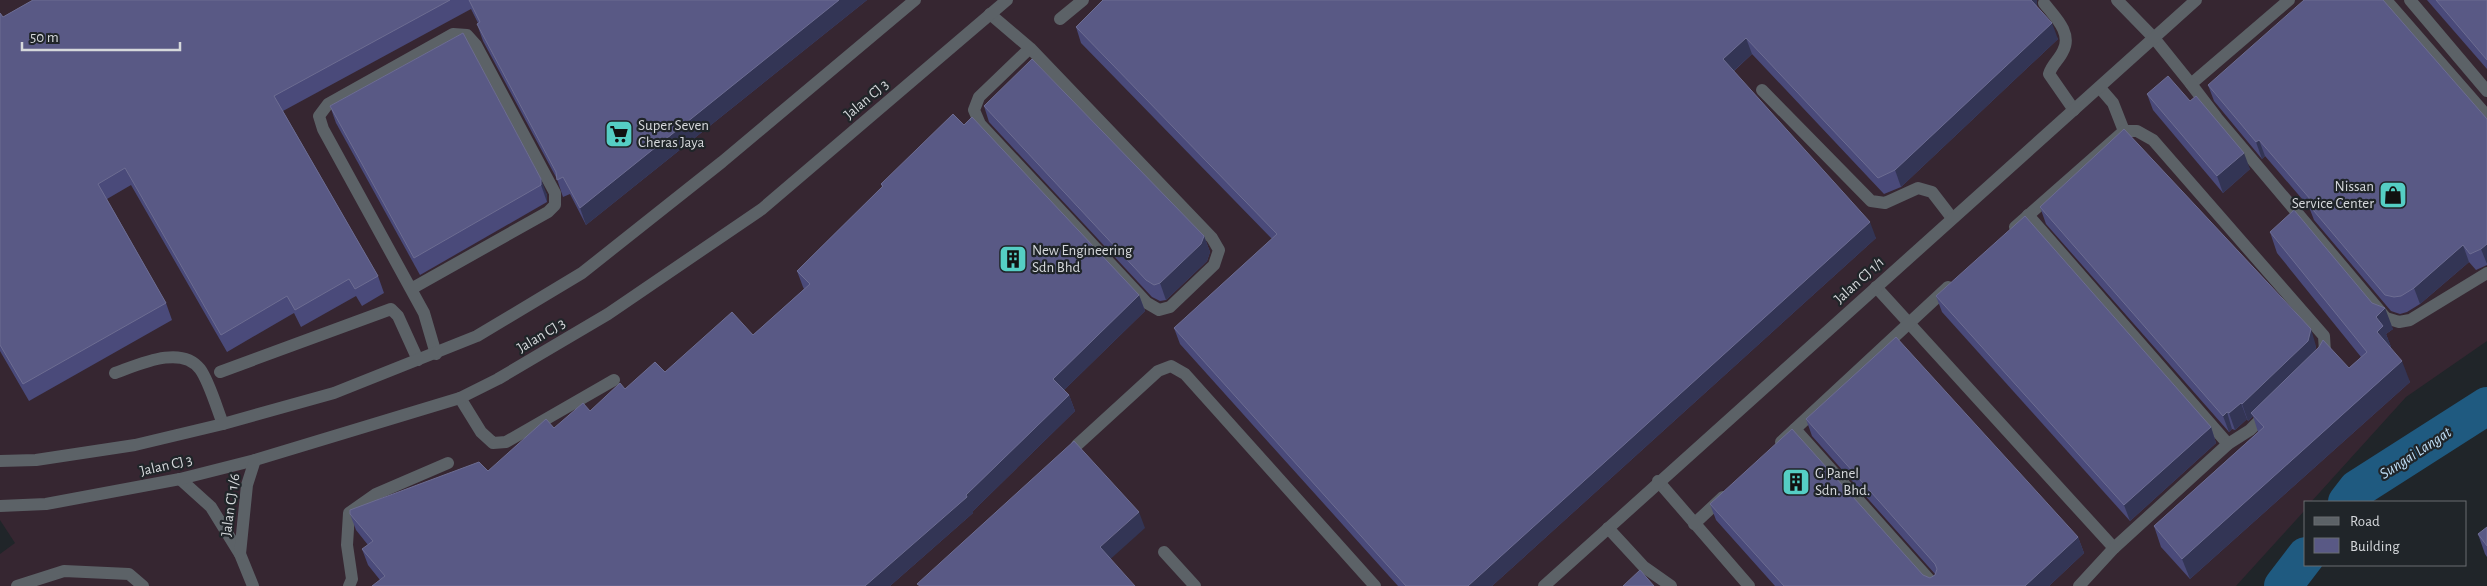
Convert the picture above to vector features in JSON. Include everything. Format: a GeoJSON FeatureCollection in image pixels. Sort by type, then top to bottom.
{"type":"FeatureCollection","features":[{"type":"Feature","properties":{"kind":"street","name":"Jalan CJ 3"},"geometry":{"type":"LineString","coordinates":[[0,461],[36,460],[135,445],[223,424],[334,393],[436,354],[476,336],[582,273],[729,156],[915,0]]}},
{"type":"Feature","properties":{"kind":"street","name":"Jalan CJ 3"},"geometry":{"type":"LineString","coordinates":[[0,506],[46,504],[180,479],[255,460],[460,398],[498,379],[608,314],[762,209],[1007,0]]}},
{"type":"Feature","properties":{"kind":"street"},"geometry":{"type":"LineString","coordinates":[[1060,19],[1084,0]]}},
{"type":"Feature","properties":{"kind":"street"},"geometry":{"type":"LineString","coordinates":[[2117,0],[2154,38],[2217,118],[2386,318],[2400,322],[2410,320],[2487,273]]}},
{"type":"Feature","properties":{"kind":"street","name":"Jalan CJ 1/1"},"geometry":{"type":"LineString","coordinates":[[1544,586],[1658,481],[2100,88],[2196,0]]}},
{"type":"Feature","properties":{"kind":"street"},"geometry":{"type":"LineString","coordinates":[[2191,84],[2289,0]]}},
{"type":"Feature","properties":{"kind":"street"},"geometry":{"type":"LineString","coordinates":[[2386,0],[2487,116]]}},
{"type":"Feature","properties":{"kind":"street"},"geometry":{"type":"LineString","coordinates":[[2410,0],[2487,91]]}},
{"type":"Feature","properties":{"kind":"street"},"geometry":{"type":"LineString","coordinates":[[2044,3],[2064,29],[2067,41],[2064,51],[2051,66],[2049,74],[2074,110]]}},
{"type":"Feature","properties":{"kind":"street"},"geometry":{"type":"LineString","coordinates":[[990,14],[1030,48],[1212,238],[1219,250],[1214,265],[1170,307],[1159,310],[1147,302],[980,124],[974,110],[979,96],[1030,48]]}},
{"type":"Feature","properties":{"kind":"street"},"geometry":{"type":"LineString","coordinates":[[411,288],[548,212],[555,205],[555,193],[476,45],[467,35],[453,34],[328,104],[319,116],[323,129],[424,313],[436,354]]}},
{"type":"Feature","properties":{"kind":"street"},"geometry":{"type":"LineString","coordinates":[[2100,88],[2113,103],[2124,130]]}},
{"type":"Feature","properties":{"kind":"street"},"geometry":{"type":"LineString","coordinates":[[1762,90],[1871,201],[1885,203],[1918,188],[1932,192],[1952,218]]}},
{"type":"Feature","properties":{"kind":"street"},"geometry":{"type":"LineString","coordinates":[[2007,234],[2124,130],[2138,131],[2154,140],[2324,336],[2325,352],[2321,362],[2314,369]]}},
{"type":"Feature","properties":{"kind":"street"},"geometry":{"type":"LineString","coordinates":[[2028,215],[2228,444]]}},
{"type":"Feature","properties":{"kind":"street"},"geometry":{"type":"LineString","coordinates":[[1774,448],[1958,278]]}},
{"type":"Feature","properties":{"kind":"street"},"geometry":{"type":"LineString","coordinates":[[1876,287],[2114,548]]}},
{"type":"Feature","properties":{"kind":"street"},"geometry":{"type":"LineString","coordinates":[[220,372],[391,309],[398,316],[418,360]]}},
{"type":"Feature","properties":{"kind":"street"},"geometry":{"type":"LineString","coordinates":[[115,373],[164,357],[186,359],[200,369],[223,424]]}},
{"type":"Feature","properties":{"kind":"street"},"geometry":{"type":"LineString","coordinates":[[1077,445],[1158,372],[1171,366],[1185,374],[1376,586]]}},
{"type":"Feature","properties":{"kind":"street"},"geometry":{"type":"LineString","coordinates":[[460,398],[481,432],[493,443],[506,442],[614,380]]}},
{"type":"Feature","properties":{"kind":"street"},"geometry":{"type":"LineString","coordinates":[[2078,586],[2114,548],[2228,444],[2250,430],[2278,402]]}},
{"type":"Feature","properties":{"kind":"street"},"geometry":{"type":"LineString","coordinates":[[1795,429],[1935,586]]}},
{"type":"Feature","properties":{"kind":"street","name":"Jalan CJ 1/6"},"geometry":{"type":"LineString","coordinates":[[240,554],[247,485],[255,460]]}},
{"type":"Feature","properties":{"kind":"street"},"geometry":{"type":"LineString","coordinates":[[349,586],[352,579],[348,545],[349,513],[376,494],[448,463]]}},
{"type":"Feature","properties":{"kind":"street","name":"Jalan CJ 1/6"},"geometry":{"type":"LineString","coordinates":[[180,479],[211,507],[240,554],[253,586]]}},
{"type":"Feature","properties":{"kind":"street"},"geometry":{"type":"LineString","coordinates":[[1658,481],[1749,586]]}},
{"type":"Feature","properties":{"kind":"street"},"geometry":{"type":"LineString","coordinates":[[1694,524],[1733,487]]}},
{"type":"Feature","properties":{"kind":"street"},"geometry":{"type":"LineString","coordinates":[[1608,528],[1641,570],[1671,586]]}},
{"type":"Feature","properties":{"kind":"street"},"geometry":{"type":"LineString","coordinates":[[1164,552],[1196,586]]}},
{"type":"Feature","properties":{"kind":"street"},"geometry":{"type":"LineString","coordinates":[[17,586],[64,572],[130,574],[143,586]]}},
{"type":"Feature","properties":{"kind":"shaded area"},"geometry":{"type":"Polygon","coordinates":[[[0,0],[2487,0],[2487,341],[2406,397],[2312,501],[2304,501],[2304,511],[2236,586],[0,586],[0,554],[15,543],[0,520],[0,0]]]}},
{"type":"Feature","properties":{"kind":"building"},"geometry":{"type":"Polygon","coordinates":[[[33,0],[450,0],[274,96],[378,276],[355,289],[349,279],[295,310],[287,296],[221,335],[125,168],[98,184],[166,303],[23,384],[0,345],[0,13],[3,17],[33,0]]]}},
{"type":"Feature","properties":{"kind":"building","name":"Super Seven Cheras Jaya"},"geometry":{"type":"Polygon","coordinates":[[[469,0],[839,0],[580,208],[563,177],[557,180],[556,172],[477,24],[480,22],[469,0]]]}},
{"type":"Feature","properties":{"kind":"building"},"geometry":{"type":"Polygon","coordinates":[[[1103,0],[2031,0],[2052,23],[1895,170],[1878,178],[1746,38],[1723,59],[1870,222],[1468,586],[1406,586],[1174,328],[1277,234],[1076,27],[1103,0]]]}},
{"type":"Feature","properties":{"kind":"building","name":"Nissan Service Center"},"geometry":{"type":"Polygon","coordinates":[[[2304,0],[2383,0],[2487,119],[2487,244],[2470,254],[2463,245],[2414,288],[2401,296],[2385,295],[2308,204],[2311,200],[2259,140],[2256,142],[2208,85],[2304,0]]]}},
{"type":"Feature","properties":{"kind":"building"},"geometry":{"type":"Polygon","coordinates":[[[2436,0],[2487,0],[2487,60],[2436,0]]]}},
{"type":"Feature","properties":{"kind":"building"},"geometry":{"type":"Polygon","coordinates":[[[463,33],[541,179],[541,185],[414,258],[330,106],[463,33]]]}},
{"type":"Feature","properties":{"kind":"building"},"geometry":{"type":"Polygon","coordinates":[[[1032,59],[1204,236],[1201,244],[1160,283],[1154,285],[1146,280],[984,106],[1032,59]]]}},
{"type":"Feature","properties":{"kind":"building"},"geometry":{"type":"Polygon","coordinates":[[[2168,76],[2190,101],[2196,96],[2244,153],[2217,176],[2147,94],[2168,76]]]}},
{"type":"Feature","properties":{"kind":"building"},"geometry":{"type":"Polygon","coordinates":[[[953,114],[964,125],[972,117],[1139,295],[1053,379],[1069,395],[966,495],[967,497],[865,586],[372,586],[385,576],[362,549],[373,541],[350,514],[350,510],[479,462],[488,471],[546,419],[554,428],[583,403],[590,411],[620,383],[625,389],[655,362],[665,372],[732,312],[753,335],[810,284],[797,271],[883,186],[881,184],[953,114]]]}},
{"type":"Feature","properties":{"kind":"building"},"geometry":{"type":"Polygon","coordinates":[[[2124,129],[2311,329],[2308,341],[2242,404],[2223,416],[2040,207],[2124,129]]]}},
{"type":"Feature","properties":{"kind":"building"},"geometry":{"type":"Polygon","coordinates":[[[2294,210],[2372,303],[2385,308],[2376,317],[2383,326],[2377,332],[2402,361],[2182,559],[2154,526],[2264,427],[2251,413],[2319,347],[2323,340],[2349,368],[2367,352],[2270,232],[2294,210]]]}},
{"type":"Feature","properties":{"kind":"building"},"geometry":{"type":"Polygon","coordinates":[[[2025,216],[2211,427],[2124,505],[1936,296],[2025,216]]]}},
{"type":"Feature","properties":{"kind":"building"},"geometry":{"type":"Polygon","coordinates":[[[1896,337],[2078,537],[2025,586],[1784,586],[1710,504],[1792,429],[1923,575],[1930,578],[1935,575],[1937,569],[1935,564],[1806,419],[1896,337]]]}},
{"type":"Feature","properties":{"kind":"building"},"geometry":{"type":"Polygon","coordinates":[[[1074,441],[1139,512],[1100,547],[1135,586],[920,586],[917,584],[1074,441]]]}},
{"type":"Feature","properties":{"kind":"building"},"geometry":{"type":"Polygon","coordinates":[[[2487,527],[2487,546],[2478,534],[2487,527]]]}},
{"type":"Feature","properties":{"kind":"building"},"geometry":{"type":"Polygon","coordinates":[[[1640,570],[1654,586],[1623,586],[1640,570]]]}},
{"type":"Feature","properties":{"kind":"waterway","name":"Sungai Langat"},"geometry":{"type":"LineString","coordinates":[[2348,501],[2357,489],[2487,406]]}},
{"type":"Feature","properties":{"kind":"waterway","name":"Sungai Langat"},"geometry":{"type":"LineString","coordinates":[[2283,586],[2304,559]]}},
{"type":"Feature","properties":{"kind":"place","name":"Super Seven Cheras Jaya"},"geometry":{"type":"Point","coordinates":[619,134]}},
{"type":"Feature","properties":{"kind":"place","name":"Nissan Service Center"},"geometry":{"type":"Point","coordinates":[2393,195]}},
{"type":"Feature","properties":{"kind":"place","name":"New Engineering Sdn Bhd"},"geometry":{"type":"Point","coordinates":[1013,259]}},
{"type":"Feature","properties":{"kind":"place","name":"G Panel Sdn. Bhd."},"geometry":{"type":"Point","coordinates":[1796,482]}}]}
